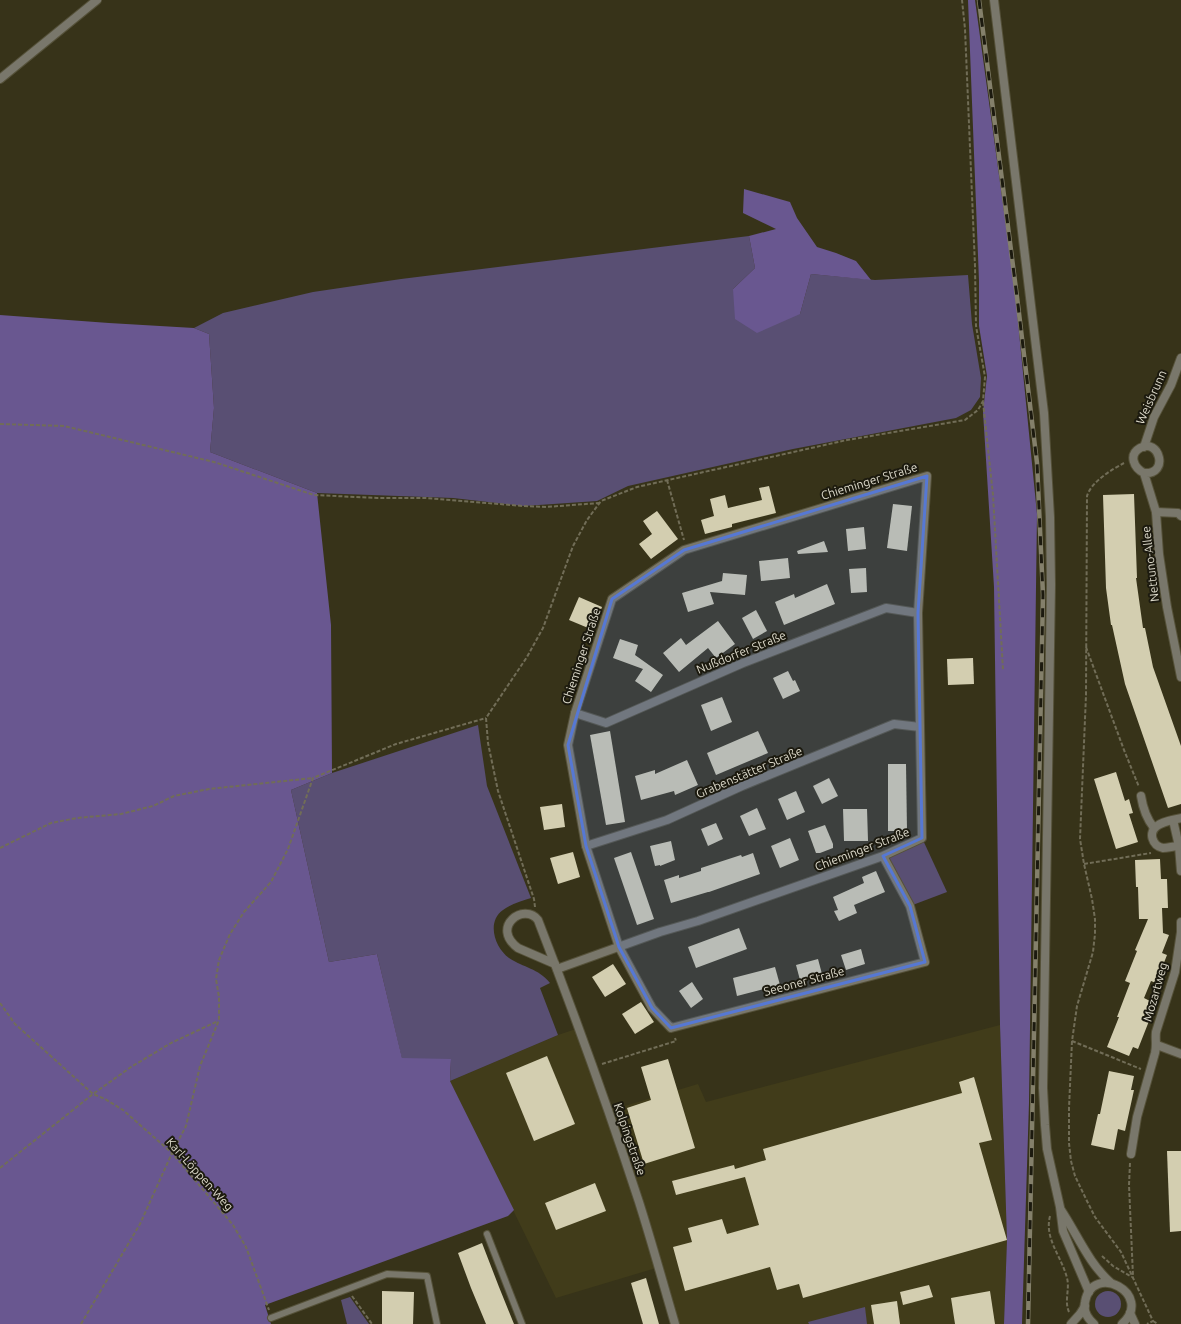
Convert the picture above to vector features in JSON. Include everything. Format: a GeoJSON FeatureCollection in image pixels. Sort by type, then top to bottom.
{"type":"FeatureCollection","features":[{"type":"Feature","properties":{"kind":"street"},"geometry":{"type":"LineString","coordinates":[[0,79],[97,0]]}},
{"type":"Feature","properties":{"kind":"street"},"geometry":{"type":"LineString","coordinates":[[994,0],[1044,413],[1049,487],[1051,585],[1043,1088],[1045,1125],[1063,1231],[1089,1292]]}},
{"type":"Feature","properties":{"kind":"street","name":"Weisbrunn"},"geometry":{"type":"LineString","coordinates":[[1144,447],[1154,417],[1171,384],[1181,358]]}},
{"type":"Feature","properties":{"kind":"street"},"geometry":{"type":"LineString","coordinates":[[1134,457],[1137,450],[1144,447],[1148,446],[1155,449],[1160,460],[1158,467],[1155,470],[1144,473]]}},
{"type":"Feature","properties":{"kind":"street","name":"Nettuno-Allee"},"geometry":{"type":"LineString","coordinates":[[1134,457],[1136,467],[1139,471],[1144,473],[1156,512],[1162,577],[1181,678]]}},
{"type":"Feature","properties":{"kind":"street","name":"Chieminger Straße"},"geometry":{"type":"LineString","coordinates":[[556,966],[619,948],[660,932],[698,921],[883,856],[922,838],[918,613],[927,476],[684,550],[612,599],[575,713],[568,745],[586,846],[619,948]]}},
{"type":"Feature","properties":{"kind":"street"},"geometry":{"type":"LineString","coordinates":[[1156,512],[1178,513],[1181,516]]}},
{"type":"Feature","properties":{"kind":"street","name":"Nußdorfer Straße"},"geometry":{"type":"LineString","coordinates":[[575,713],[606,722],[743,663],[886,608],[918,613]]}},
{"type":"Feature","properties":{"kind":"street","name":"Grabenstätter Straße"},"geometry":{"type":"LineString","coordinates":[[586,846],[668,820],[742,786],[894,724],[920,727]]}},
{"type":"Feature","properties":{"kind":"street"},"geometry":{"type":"LineString","coordinates":[[1141,796],[1142,806],[1146,818],[1154,828]]}},
{"type":"Feature","properties":{"kind":"street"},"geometry":{"type":"LineString","coordinates":[[1179,846],[1167,848],[1159,846],[1153,840],[1152,832],[1154,828],[1177,819],[1181,871]]}},
{"type":"Feature","properties":{"kind":"street","name":"Seeoner Straße"},"geometry":{"type":"LineString","coordinates":[[671,1028],[925,962],[910,906],[883,856]]}},
{"type":"Feature","properties":{"kind":"street"},"geometry":{"type":"LineString","coordinates":[[535,915],[524,914],[517,916],[512,920],[508,926],[507,933],[509,939],[518,948],[556,966]]}},
{"type":"Feature","properties":{"kind":"street","name":"Kolpingstraße"},"geometry":{"type":"LineString","coordinates":[[535,915],[556,966],[593,1067],[639,1203],[675,1324]]}},
{"type":"Feature","properties":{"kind":"street","name":"Mozartweg"},"geometry":{"type":"LineString","coordinates":[[1130,1154],[1137,1117],[1157,1045],[1155,1038],[1156,1032],[1176,972],[1181,922]]}},
{"type":"Feature","properties":{"kind":"street"},"geometry":{"type":"LineString","coordinates":[[619,948],[652,1008],[671,1028]]}},
{"type":"Feature","properties":{"kind":"street"},"geometry":{"type":"LineString","coordinates":[[1157,1045],[1181,1054]]}},
{"type":"Feature","properties":{"kind":"street"},"geometry":{"type":"LineString","coordinates":[[1060,1207],[1092,1260],[1111,1283]]}},
{"type":"Feature","properties":{"kind":"street"},"geometry":{"type":"LineString","coordinates":[[1072,1324],[1080,1314],[1089,1292],[1099,1284],[1111,1283],[1121,1286],[1128,1294],[1131,1303],[1130,1313],[1135,1324]]}},
{"type":"Feature","properties":{"kind":"street"},"geometry":{"type":"LineString","coordinates":[[1084,1306],[1087,1315],[1094,1324]]}},
{"type":"Feature","properties":{"kind":"street"},"geometry":{"type":"LineString","coordinates":[[1122,1324],[1130,1313]]}},
{"type":"Feature","properties":{"kind":"lane"},"geometry":{"type":"LineString","coordinates":[[487,1234],[522,1324]]}},
{"type":"Feature","properties":{"kind":"lane"},"geometry":{"type":"LineString","coordinates":[[271,1318],[387,1274],[427,1276],[437,1324]]}},
{"type":"Feature","properties":{"kind":"path"},"geometry":{"type":"LineString","coordinates":[[962,0],[966,29],[976,326],[985,377],[983,401],[993,495],[1003,670]]}},
{"type":"Feature","properties":{"kind":"path"},"geometry":{"type":"LineString","coordinates":[[0,424],[64,426],[214,462],[314,495],[377,498],[426,498],[546,507],[598,504],[601,501],[637,487],[667,480],[847,440],[965,420],[978,410],[983,401]]}},
{"type":"Feature","properties":{"kind":"path"},"geometry":{"type":"LineString","coordinates":[[1134,457],[1108,472],[1089,490],[1087,496],[1086,695],[1080,839],[1092,899],[1096,934],[1094,952],[1077,1006],[1072,1041],[1068,1108],[1069,1143],[1074,1171],[1092,1211],[1121,1252],[1156,1324]]}},
{"type":"Feature","properties":{"kind":"path"},"geometry":{"type":"LineString","coordinates":[[667,480],[687,549]]}},
{"type":"Feature","properties":{"kind":"path"},"geometry":{"type":"LineString","coordinates":[[535,915],[534,899],[498,791],[488,743],[486,718],[528,657],[543,628],[573,546],[587,520],[600,502]]}},
{"type":"Feature","properties":{"kind":"path"},"geometry":{"type":"LineString","coordinates":[[1086,647],[1141,796]]}},
{"type":"Feature","properties":{"kind":"path"},"geometry":{"type":"LineString","coordinates":[[0,848],[51,823],[77,818],[127,812],[153,806],[174,796],[209,789],[313,778],[396,744],[486,718]]}},
{"type":"Feature","properties":{"kind":"path"},"geometry":{"type":"LineString","coordinates":[[81,1324],[140,1224],[172,1153],[186,1126],[200,1066],[219,1020],[219,997],[216,979],[219,960],[230,934],[244,912],[271,882],[285,856],[313,778]]}},
{"type":"Feature","properties":{"kind":"path"},"geometry":{"type":"LineString","coordinates":[[1084,864],[1156,852],[1159,846]]}},
{"type":"Feature","properties":{"kind":"path","name":"Karl-Löppen-Weg"},"geometry":{"type":"LineString","coordinates":[[0,1003],[15,1024],[93,1094],[105,1099],[123,1110],[172,1153],[237,1231],[246,1247],[271,1318]]}},
{"type":"Feature","properties":{"kind":"path"},"geometry":{"type":"LineString","coordinates":[[0,1168],[93,1094],[131,1067],[171,1043],[219,1020]]}},
{"type":"Feature","properties":{"kind":"path"},"geometry":{"type":"LineString","coordinates":[[593,1067],[676,1041],[671,1028]]}},
{"type":"Feature","properties":{"kind":"path"},"geometry":{"type":"LineString","coordinates":[[1072,1041],[1150,1073]]}},
{"type":"Feature","properties":{"kind":"path"},"geometry":{"type":"LineString","coordinates":[[1130,1154],[1129,1185],[1134,1278]]}},
{"type":"Feature","properties":{"kind":"path"},"geometry":{"type":"LineString","coordinates":[[348,1289],[372,1324]]}},
{"type":"Feature","properties":{"kind":"path"},"geometry":{"type":"LineString","coordinates":[[1147,1324],[1154,1321]]}},
{"type":"Feature","properties":{"kind":"highlighted area"},"geometry":{"type":"Polygon","coordinates":[[[927,476],[918,613],[922,838],[883,856],[910,906],[925,962],[671,1028],[652,1008],[619,947],[586,846],[568,745],[612,599],[684,550],[927,476]]]}},
{"type":"Feature","properties":{"kind":"shaded area"},"geometry":{"type":"Polygon","coordinates":[[[968,0],[975,0],[1015,292],[1037,514],[1029,1103],[1022,1324],[1004,1324],[1007,1240],[1000,1025],[994,587],[983,412],[987,376],[979,326],[979,281],[968,0]]]}},
{"type":"Feature","properties":{"kind":"shaded area"},"geometry":{"type":"Polygon","coordinates":[[[744,189],[790,202],[797,218],[817,247],[856,261],[871,280],[811,274],[800,314],[757,333],[735,319],[733,289],[755,268],[749,236],[776,229],[743,213],[744,189]]]}},
{"type":"Feature","properties":{"kind":"shaded area"},"geometry":{"type":"Polygon","coordinates":[[[749,236],[755,268],[733,289],[800,314],[811,274],[875,280],[968,275],[972,324],[981,378],[980,397],[971,410],[956,418],[793,449],[628,486],[597,501],[524,506],[453,498],[317,493],[210,452],[214,408],[209,334],[194,328],[223,313],[313,292],[401,279],[749,236]]]}},
{"type":"Feature","properties":{"kind":"shaded area"},"geometry":{"type":"Polygon","coordinates":[[[0,315],[194,328],[209,334],[214,408],[210,452],[317,493],[331,625],[332,773],[291,790],[329,962],[377,954],[402,1058],[451,1059],[450,1081],[514,1210],[508,1216],[265,1305],[271,1324],[0,1324],[0,315]]]}},
{"type":"Feature","properties":{"kind":"shaded area"},"geometry":{"type":"Polygon","coordinates":[[[478,725],[487,786],[531,898],[509,906],[498,915],[495,921],[494,935],[496,942],[504,954],[541,974],[550,983],[540,988],[558,1035],[450,1081],[451,1059],[402,1059],[377,954],[329,962],[291,790],[332,773],[478,725]]]}},
{"type":"Feature","properties":{"kind":"shaded area"},"geometry":{"type":"Polygon","coordinates":[[[922,838],[947,892],[910,906],[883,856],[922,838]]]}},
{"type":"Feature","properties":{"kind":"shaded area"},"geometry":{"type":"Polygon","coordinates":[[[1000,1025],[1007,1240],[1004,1324],[674,1324],[656,1268],[556,1298],[450,1081],[558,1035],[579,1028],[608,1111],[698,1084],[706,1102],[1000,1025]]]}},
{"type":"Feature","properties":{"kind":"shaded area"},"geometry":{"type":"Polygon","coordinates":[[[1108,1291],[1117,1295],[1121,1304],[1117,1313],[1108,1317],[1099,1313],[1095,1304],[1099,1295],[1108,1291]]]}},
{"type":"Feature","properties":{"kind":"shaded area"},"geometry":{"type":"Polygon","coordinates":[[[350,1297],[369,1324],[347,1324],[341,1300],[350,1297]]]}},
{"type":"Feature","properties":{"kind":"shaded area"},"geometry":{"type":"Polygon","coordinates":[[[865,1307],[867,1324],[809,1324],[808,1322],[865,1307]]]}},
{"type":"Feature","properties":{"kind":"building"},"geometry":{"type":"Polygon","coordinates":[[[769,486],[776,513],[732,524],[732,527],[705,534],[701,520],[714,516],[710,499],[725,495],[728,508],[762,500],[759,488],[769,486]]]}},
{"type":"Feature","properties":{"kind":"building"},"geometry":{"type":"Polygon","coordinates":[[[1134,494],[1136,578],[1143,628],[1145,628],[1153,667],[1181,746],[1181,804],[1168,808],[1125,684],[1111,625],[1106,588],[1103,495],[1134,494]]]}},
{"type":"Feature","properties":{"kind":"building"},"geometry":{"type":"Polygon","coordinates":[[[893,504],[912,506],[907,551],[887,548],[893,504]]]}},
{"type":"Feature","properties":{"kind":"building"},"geometry":{"type":"Polygon","coordinates":[[[657,511],[678,539],[651,559],[639,544],[652,534],[643,521],[657,511]]]}},
{"type":"Feature","properties":{"kind":"building"},"geometry":{"type":"Polygon","coordinates":[[[864,527],[866,549],[848,551],[846,529],[864,527]]]}},
{"type":"Feature","properties":{"kind":"building"},"geometry":{"type":"Polygon","coordinates":[[[824,541],[828,552],[798,554],[797,551],[824,541]]]}},
{"type":"Feature","properties":{"kind":"building"},"geometry":{"type":"Polygon","coordinates":[[[788,558],[790,578],[761,581],[759,561],[788,558]]]}},
{"type":"Feature","properties":{"kind":"building"},"geometry":{"type":"Polygon","coordinates":[[[866,568],[867,592],[851,593],[849,569],[866,568]]]}},
{"type":"Feature","properties":{"kind":"building"},"geometry":{"type":"Polygon","coordinates":[[[723,573],[747,575],[745,595],[710,592],[714,604],[688,612],[682,593],[722,581],[723,573]]]}},
{"type":"Feature","properties":{"kind":"building"},"geometry":{"type":"Polygon","coordinates":[[[827,584],[835,604],[784,625],[775,602],[794,594],[795,598],[827,584]]]}},
{"type":"Feature","properties":{"kind":"building"},"geometry":{"type":"Polygon","coordinates":[[[579,597],[602,607],[593,630],[569,620],[579,597]]]}},
{"type":"Feature","properties":{"kind":"building"},"geometry":{"type":"Polygon","coordinates":[[[756,610],[767,631],[753,639],[742,618],[756,610]]]}},
{"type":"Feature","properties":{"kind":"building"},"geometry":{"type":"Polygon","coordinates":[[[718,621],[735,644],[716,658],[708,648],[679,672],[663,653],[681,638],[686,645],[718,621]]]}},
{"type":"Feature","properties":{"kind":"building"},"geometry":{"type":"Polygon","coordinates":[[[620,639],[638,645],[635,655],[663,675],[651,692],[635,681],[643,669],[613,658],[620,639]]]}},
{"type":"Feature","properties":{"kind":"building"},"geometry":{"type":"Polygon","coordinates":[[[973,658],[974,684],[948,685],[947,659],[973,658]]]}},
{"type":"Feature","properties":{"kind":"building"},"geometry":{"type":"Polygon","coordinates":[[[788,671],[793,681],[795,680],[800,691],[783,699],[773,678],[788,671]]]}},
{"type":"Feature","properties":{"kind":"building"},"geometry":{"type":"Polygon","coordinates":[[[722,697],[732,722],[711,731],[701,705],[722,697]]]}},
{"type":"Feature","properties":{"kind":"building"},"geometry":{"type":"Polygon","coordinates":[[[610,731],[625,822],[606,825],[590,735],[610,731]]]}},
{"type":"Feature","properties":{"kind":"building"},"geometry":{"type":"Polygon","coordinates":[[[758,731],[768,753],[716,775],[707,753],[758,731]]]}},
{"type":"Feature","properties":{"kind":"building"},"geometry":{"type":"Polygon","coordinates":[[[687,760],[698,785],[675,795],[674,791],[641,800],[635,776],[655,770],[655,774],[687,760]]]}},
{"type":"Feature","properties":{"kind":"building"},"geometry":{"type":"Polygon","coordinates":[[[888,764],[906,764],[907,831],[888,831],[888,764]]]}},
{"type":"Feature","properties":{"kind":"building"},"geometry":{"type":"Polygon","coordinates":[[[1116,772],[1125,801],[1129,799],[1133,813],[1129,814],[1138,842],[1116,849],[1094,779],[1116,772]]]}},
{"type":"Feature","properties":{"kind":"building"},"geometry":{"type":"Polygon","coordinates":[[[829,778],[838,796],[822,804],[813,786],[829,778]]]}},
{"type":"Feature","properties":{"kind":"building"},"geometry":{"type":"Polygon","coordinates":[[[796,791],[805,812],[787,820],[778,799],[796,791]]]}},
{"type":"Feature","properties":{"kind":"building"},"geometry":{"type":"Polygon","coordinates":[[[562,804],[565,827],[544,830],[540,807],[562,804]]]}},
{"type":"Feature","properties":{"kind":"building"},"geometry":{"type":"Polygon","coordinates":[[[757,808],[766,829],[749,836],[740,816],[757,808]]]}},
{"type":"Feature","properties":{"kind":"building"},"geometry":{"type":"Polygon","coordinates":[[[843,809],[867,809],[868,841],[844,841],[843,809]]]}},
{"type":"Feature","properties":{"kind":"building"},"geometry":{"type":"Polygon","coordinates":[[[716,823],[723,839],[708,846],[701,829],[716,823]]]}},
{"type":"Feature","properties":{"kind":"building"},"geometry":{"type":"Polygon","coordinates":[[[825,825],[833,844],[833,848],[816,853],[808,831],[825,825]]]}},
{"type":"Feature","properties":{"kind":"building"},"geometry":{"type":"Polygon","coordinates":[[[790,838],[799,860],[780,868],[771,846],[790,838]]]}},
{"type":"Feature","properties":{"kind":"building"},"geometry":{"type":"Polygon","coordinates":[[[671,841],[675,860],[660,866],[655,866],[650,846],[671,841]]]}},
{"type":"Feature","properties":{"kind":"building"},"geometry":{"type":"Polygon","coordinates":[[[573,852],[580,877],[558,884],[550,858],[573,852]]]}},
{"type":"Feature","properties":{"kind":"building"},"geometry":{"type":"Polygon","coordinates":[[[631,852],[654,919],[637,925],[614,858],[631,852]]]}},
{"type":"Feature","properties":{"kind":"building"},"geometry":{"type":"Polygon","coordinates":[[[753,853],[760,874],[709,892],[671,903],[664,880],[679,875],[679,878],[701,871],[701,868],[741,855],[742,857],[753,853]]]}},
{"type":"Feature","properties":{"kind":"building"},"geometry":{"type":"Polygon","coordinates":[[[1160,859],[1161,879],[1167,879],[1168,908],[1162,908],[1163,933],[1169,935],[1162,953],[1167,955],[1156,983],[1151,981],[1144,998],[1150,1001],[1143,1019],[1149,1021],[1138,1049],[1133,1047],[1129,1056],[1107,1047],[1130,983],[1125,981],[1137,951],[1135,950],[1148,919],[1139,919],[1135,860],[1160,859]]]}},
{"type":"Feature","properties":{"kind":"building"},"geometry":{"type":"Polygon","coordinates":[[[876,871],[885,892],[854,905],[857,913],[839,921],[834,911],[838,910],[833,897],[864,883],[862,877],[876,871]]]}},
{"type":"Feature","properties":{"kind":"building"},"geometry":{"type":"Polygon","coordinates":[[[739,928],[747,949],[696,968],[688,947],[739,928]]]}},
{"type":"Feature","properties":{"kind":"building"},"geometry":{"type":"Polygon","coordinates":[[[861,949],[865,964],[846,970],[841,955],[861,949]]]}},
{"type":"Feature","properties":{"kind":"building"},"geometry":{"type":"Polygon","coordinates":[[[818,959],[822,974],[800,980],[796,965],[818,959]]]}},
{"type":"Feature","properties":{"kind":"building"},"geometry":{"type":"Polygon","coordinates":[[[613,964],[626,984],[605,997],[592,977],[613,964]]]}},
{"type":"Feature","properties":{"kind":"building"},"geometry":{"type":"Polygon","coordinates":[[[775,967],[780,985],[737,996],[733,978],[775,967]]]}},
{"type":"Feature","properties":{"kind":"building"},"geometry":{"type":"Polygon","coordinates":[[[692,982],[703,999],[691,1008],[679,991],[692,982]]]}},
{"type":"Feature","properties":{"kind":"building"},"geometry":{"type":"Polygon","coordinates":[[[641,1002],[654,1022],[635,1034],[622,1014],[641,1002]]]}},
{"type":"Feature","properties":{"kind":"building"},"geometry":{"type":"Polygon","coordinates":[[[547,1056],[575,1124],[534,1141],[506,1073],[547,1056]]]}},
{"type":"Feature","properties":{"kind":"building"},"geometry":{"type":"Polygon","coordinates":[[[668,1059],[695,1148],[644,1164],[627,1108],[651,1100],[641,1067],[668,1059]]]}},
{"type":"Feature","properties":{"kind":"building"},"geometry":{"type":"Polygon","coordinates":[[[1109,1071],[1134,1076],[1131,1090],[1134,1090],[1125,1131],[1118,1129],[1114,1150],[1091,1145],[1098,1114],[1100,1114],[1109,1071]]]}},
{"type":"Feature","properties":{"kind":"building"},"geometry":{"type":"Polygon","coordinates":[[[974,1077],[992,1140],[979,1143],[1007,1240],[803,1298],[799,1284],[777,1290],[770,1267],[685,1291],[673,1247],[692,1242],[688,1228],[722,1219],[727,1234],[759,1225],[745,1177],[676,1195],[672,1181],[734,1165],[735,1169],[766,1160],[763,1149],[962,1093],[959,1082],[974,1077]]]}},
{"type":"Feature","properties":{"kind":"building"},"geometry":{"type":"Polygon","coordinates":[[[1167,1151],[1181,1151],[1181,1231],[1170,1232],[1167,1151]]]}},
{"type":"Feature","properties":{"kind":"building"},"geometry":{"type":"Polygon","coordinates":[[[595,1183],[606,1211],[556,1230],[545,1203],[595,1183]]]}},
{"type":"Feature","properties":{"kind":"building"},"geometry":{"type":"Polygon","coordinates":[[[482,1243],[514,1324],[486,1324],[471,1288],[458,1253],[482,1243]]]}},
{"type":"Feature","properties":{"kind":"building"},"geometry":{"type":"Polygon","coordinates":[[[646,1278],[659,1324],[643,1324],[631,1283],[646,1278]]]}},
{"type":"Feature","properties":{"kind":"building"},"geometry":{"type":"Polygon","coordinates":[[[929,1285],[933,1297],[903,1305],[900,1292],[929,1285]]]}},
{"type":"Feature","properties":{"kind":"building"},"geometry":{"type":"Polygon","coordinates":[[[382,1291],[414,1292],[413,1324],[382,1324],[382,1291]]]}},
{"type":"Feature","properties":{"kind":"building"},"geometry":{"type":"Polygon","coordinates":[[[990,1291],[995,1324],[955,1324],[951,1298],[990,1291]]]}},
{"type":"Feature","properties":{"kind":"building"},"geometry":{"type":"Polygon","coordinates":[[[897,1301],[900,1324],[874,1324],[871,1305],[897,1301]]]}},
{"type":"Feature","properties":{"kind":"railway"},"geometry":{"type":"LineString","coordinates":[[979,0],[1037,463],[1043,595],[1028,1324]]}}]}
